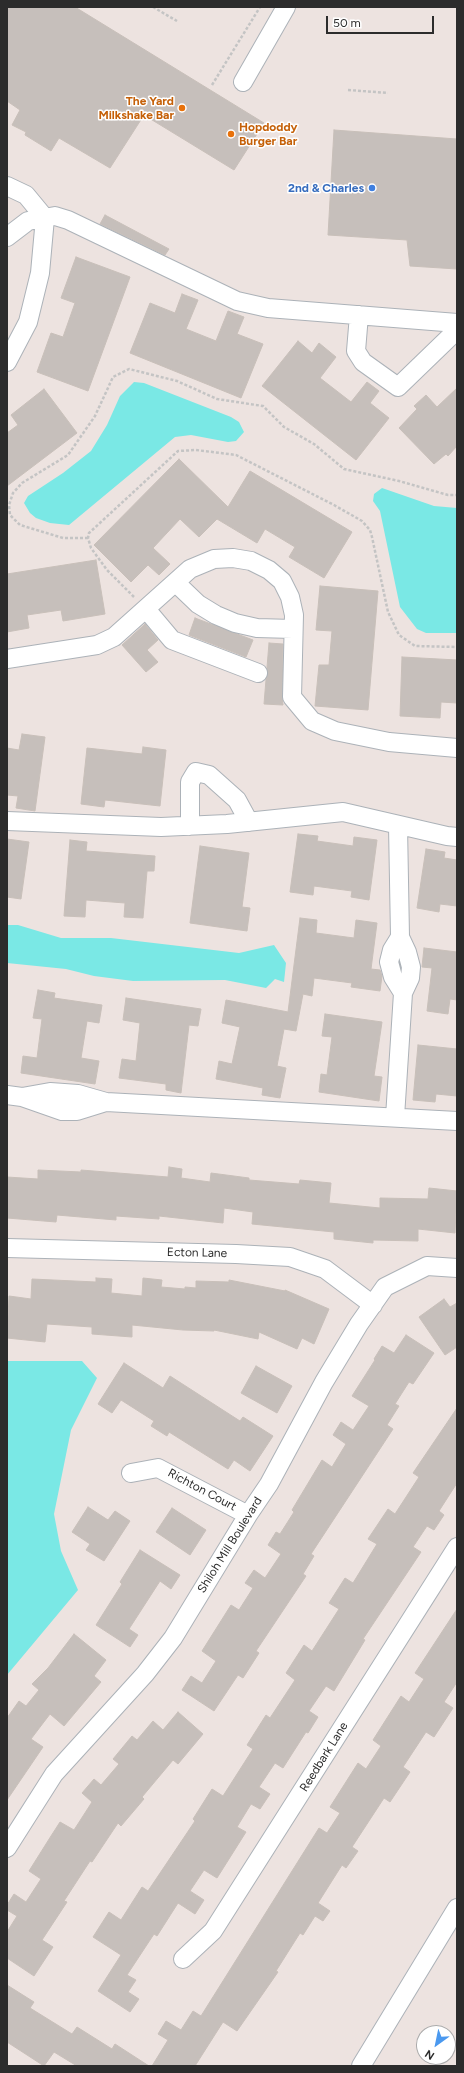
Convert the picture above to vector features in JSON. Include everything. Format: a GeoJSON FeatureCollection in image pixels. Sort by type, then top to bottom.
{"type":"FeatureCollection","features":[{"type":"Feature","properties":{"kind":"street"},"geometry":{"type":"LineString","coordinates":[[243,82],[286,7]]}},
{"type":"Feature","properties":{"kind":"street"},"geometry":{"type":"LineString","coordinates":[[7,186],[26,195],[45,218],[40,273],[28,322],[7,362]]}},
{"type":"Feature","properties":{"kind":"street"},"geometry":{"type":"LineString","coordinates":[[7,237],[28,221],[55,216],[68,220],[237,302],[268,308],[457,323]]}},
{"type":"Feature","properties":{"kind":"street"},"geometry":{"type":"LineString","coordinates":[[359,315],[356,351],[363,362],[398,387],[457,330]]}},
{"type":"Feature","properties":{"kind":"street"},"geometry":{"type":"LineString","coordinates":[[7,659],[97,646],[114,637],[190,570],[214,558],[233,558],[251,561],[269,570],[282,581],[290,596],[294,615],[292,697],[312,721],[335,731],[388,742],[457,748]]}},
{"type":"Feature","properties":{"kind":"street"},"geometry":{"type":"LineString","coordinates":[[176,583],[198,604],[216,615],[235,623],[257,628],[293,629]]}},
{"type":"Feature","properties":{"kind":"street"},"geometry":{"type":"LineString","coordinates":[[146,609],[172,640],[258,673]]}},
{"type":"Feature","properties":{"kind":"street"},"geometry":{"type":"LineString","coordinates":[[190,826],[190,782],[196,772],[209,775],[237,800],[249,822]]}},
{"type":"Feature","properties":{"kind":"street"},"geometry":{"type":"LineString","coordinates":[[7,821],[161,827],[249,822],[343,812],[457,837]]}},
{"type":"Feature","properties":{"kind":"street"},"geometry":{"type":"LineString","coordinates":[[396,1118],[403,993],[410,978],[411,967],[407,952],[400,937],[398,825]]}},
{"type":"Feature","properties":{"kind":"street"},"geometry":{"type":"LineString","coordinates":[[14,1096],[50,1092],[78,1094],[106,1102],[457,1121]]}},
{"type":"Feature","properties":{"kind":"street","name":"Ecton Lane"},"geometry":{"type":"LineString","coordinates":[[7,1248],[236,1254],[290,1258],[325,1269],[373,1305]]}},
{"type":"Feature","properties":{"kind":"street","name":"Shiloh Mill Boulevard"},"geometry":{"type":"LineString","coordinates":[[7,1848],[54,1774],[145,1674],[173,1638],[248,1515],[269,1484],[324,1382],[359,1324],[385,1288],[427,1266],[457,1268]]}},
{"type":"Feature","properties":{"kind":"street","name":"Richton Court"},"geometry":{"type":"LineString","coordinates":[[131,1472],[158,1468],[248,1515]]}},
{"type":"Feature","properties":{"kind":"street","name":"Reedbark Lane"},"geometry":{"type":"LineString","coordinates":[[183,1959],[213,1931],[457,1547]]}},
{"type":"Feature","properties":{"kind":"street"},"geometry":{"type":"LineString","coordinates":[[361,2066],[457,1908]]}},
{"type":"Feature","properties":{"kind":"path"},"geometry":{"type":"LineString","coordinates":[[154,7],[177,21]]}},
{"type":"Feature","properties":{"kind":"path"},"geometry":{"type":"LineString","coordinates":[[212,85],[260,7]]}},
{"type":"Feature","properties":{"kind":"path"},"geometry":{"type":"LineString","coordinates":[[348,90],[388,93]]}},
{"type":"Feature","properties":{"kind":"path"},"geometry":{"type":"LineString","coordinates":[[88,538],[63,538],[20,525],[10,515],[9,505],[13,493],[22,483],[68,455],[95,416],[113,377],[129,369],[177,381],[217,399],[263,406],[284,427],[314,444],[344,469],[399,481],[448,495],[457,495]]}},
{"type":"Feature","properties":{"kind":"path"},"geometry":{"type":"LineString","coordinates":[[146,609],[107,570],[91,548],[88,538],[89,533],[178,451],[196,450],[236,455],[362,521],[370,530],[388,612],[399,635],[415,646],[457,647]]}},
{"type":"Feature","properties":{"kind":"water"},"geometry":{"type":"Polygon","coordinates":[[[134,382],[144,383],[231,417],[239,422],[244,432],[236,441],[228,442],[191,435],[175,437],[69,525],[50,523],[36,518],[30,513],[24,503],[28,496],[63,473],[91,451],[107,425],[120,396],[134,382]]]}},
{"type":"Feature","properties":{"kind":"water"},"geometry":{"type":"Polygon","coordinates":[[[382,488],[434,506],[457,508],[457,633],[426,633],[417,629],[400,607],[380,511],[373,501],[374,494],[382,488]]]}},
{"type":"Feature","properties":{"kind":"water"},"geometry":{"type":"Polygon","coordinates":[[[7,925],[18,925],[61,938],[111,938],[239,953],[274,945],[286,963],[284,982],[275,979],[266,988],[225,980],[133,981],[94,976],[66,969],[7,963],[7,925]]]}},
{"type":"Feature","properties":{"kind":"water"},"geometry":{"type":"Polygon","coordinates":[[[7,1361],[82,1361],[97,1378],[71,1430],[54,1514],[61,1551],[78,1590],[7,1675],[7,1361]]]}},
{"type":"Feature","properties":{"kind":"building"},"geometry":{"type":"Polygon","coordinates":[[[7,7],[75,7],[264,123],[234,170],[144,115],[110,168],[59,138],[51,151],[25,135],[26,132],[12,125],[20,110],[7,101],[7,7]]]}},
{"type":"Feature","properties":{"kind":"building"},"geometry":{"type":"Polygon","coordinates":[[[334,130],[457,139],[457,269],[410,266],[407,240],[328,235],[334,130]]]}},
{"type":"Feature","properties":{"kind":"building"},"geometry":{"type":"Polygon","coordinates":[[[105,215],[169,249],[165,255],[100,224],[105,215]]]}},
{"type":"Feature","properties":{"kind":"building"},"geometry":{"type":"Polygon","coordinates":[[[76,257],[130,277],[88,391],[37,372],[51,333],[63,337],[75,303],[61,298],[76,257]]]}},
{"type":"Feature","properties":{"kind":"building"},"geometry":{"type":"Polygon","coordinates":[[[182,294],[198,300],[186,329],[216,341],[228,311],[244,317],[237,334],[263,344],[241,398],[130,353],[150,303],[175,313],[182,294]]]}},
{"type":"Feature","properties":{"kind":"building"},"geometry":{"type":"Polygon","coordinates":[[[298,341],[312,353],[319,343],[336,357],[320,378],[351,402],[367,382],[379,391],[370,403],[389,418],[356,460],[262,386],[298,341]]]}},
{"type":"Feature","properties":{"kind":"building"},"geometry":{"type":"Polygon","coordinates":[[[457,388],[457,446],[448,456],[446,454],[434,464],[399,428],[417,409],[414,406],[426,395],[437,407],[457,388]]]}},
{"type":"Feature","properties":{"kind":"building"},"geometry":{"type":"Polygon","coordinates":[[[44,389],[77,433],[7,486],[7,433],[18,425],[11,415],[44,389]]]}},
{"type":"Feature","properties":{"kind":"building"},"geometry":{"type":"Polygon","coordinates":[[[179,459],[228,507],[250,471],[352,532],[324,578],[289,557],[295,547],[265,529],[257,543],[217,519],[199,537],[180,519],[153,548],[170,564],[159,575],[148,565],[131,582],[94,545],[179,459]]]}},
{"type":"Feature","properties":{"kind":"building"},"geometry":{"type":"Polygon","coordinates":[[[96,560],[105,614],[63,621],[61,610],[27,615],[29,628],[7,632],[7,574],[96,560]]]}},
{"type":"Feature","properties":{"kind":"building"},"geometry":{"type":"Polygon","coordinates":[[[320,586],[378,591],[368,710],[315,706],[319,665],[329,665],[332,631],[316,630],[320,586]]]}},
{"type":"Feature","properties":{"kind":"building"},"geometry":{"type":"Polygon","coordinates":[[[195,618],[253,640],[246,657],[189,635],[195,618]]]}},
{"type":"Feature","properties":{"kind":"building"},"geometry":{"type":"Polygon","coordinates":[[[145,624],[158,640],[147,650],[158,662],[146,672],[122,645],[145,624]]]}},
{"type":"Feature","properties":{"kind":"building"},"geometry":{"type":"Polygon","coordinates":[[[269,643],[283,644],[283,705],[264,704],[269,643]]]}},
{"type":"Feature","properties":{"kind":"building"},"geometry":{"type":"Polygon","coordinates":[[[402,657],[457,660],[457,703],[441,702],[440,718],[400,716],[402,657]]]}},
{"type":"Feature","properties":{"kind":"building"},"geometry":{"type":"Polygon","coordinates":[[[22,734],[45,737],[35,811],[16,808],[18,796],[7,795],[7,748],[19,750],[22,734]]]}},
{"type":"Feature","properties":{"kind":"building"},"geometry":{"type":"Polygon","coordinates":[[[143,747],[166,750],[160,806],[105,800],[104,807],[81,804],[87,748],[142,754],[143,747]]]}},
{"type":"Feature","properties":{"kind":"building"},"geometry":{"type":"Polygon","coordinates":[[[298,834],[318,836],[317,841],[353,846],[354,837],[377,840],[369,900],[351,897],[352,891],[314,886],[313,895],[290,892],[298,834]]]}},
{"type":"Feature","properties":{"kind":"building"},"geometry":{"type":"Polygon","coordinates":[[[7,839],[29,842],[21,899],[7,897],[7,839]]]}},
{"type":"Feature","properties":{"kind":"building"},"geometry":{"type":"Polygon","coordinates":[[[70,840],[87,842],[86,851],[155,856],[154,871],[147,871],[143,918],[124,917],[125,903],[86,900],[85,917],[64,916],[70,840]]]}},
{"type":"Feature","properties":{"kind":"building"},"geometry":{"type":"Polygon","coordinates":[[[200,846],[249,853],[242,907],[250,908],[247,931],[190,923],[200,846]]]}},
{"type":"Feature","properties":{"kind":"building"},"geometry":{"type":"Polygon","coordinates":[[[426,849],[445,852],[444,858],[457,860],[457,906],[440,904],[439,912],[417,908],[426,849]]]}},
{"type":"Feature","properties":{"kind":"building"},"geometry":{"type":"Polygon","coordinates":[[[300,918],[317,920],[316,933],[354,938],[356,920],[377,923],[371,969],[380,970],[382,976],[380,991],[351,987],[352,983],[314,978],[312,996],[303,994],[296,1031],[284,1029],[277,1066],[286,1068],[280,1098],[262,1095],[263,1088],[216,1079],[219,1061],[232,1064],[240,1027],[222,1023],[226,1000],[288,1012],[300,918]]]}},
{"type":"Feature","properties":{"kind":"building"},"geometry":{"type":"Polygon","coordinates":[[[424,948],[457,952],[457,1000],[450,999],[448,1014],[427,1011],[432,968],[422,967],[424,948]]]}},
{"type":"Feature","properties":{"kind":"building"},"geometry":{"type":"Polygon","coordinates":[[[38,990],[55,993],[54,998],[102,1005],[99,1023],[87,1021],[81,1058],[99,1061],[95,1084],[21,1073],[23,1056],[37,1058],[42,1019],[33,1018],[38,990]]]}},
{"type":"Feature","properties":{"kind":"building"},"geometry":{"type":"Polygon","coordinates":[[[126,998],[201,1009],[198,1026],[189,1025],[181,1093],[166,1090],[166,1084],[119,1078],[122,1059],[136,1061],[140,1023],[123,1020],[126,998]]]}},
{"type":"Feature","properties":{"kind":"building"},"geometry":{"type":"Polygon","coordinates":[[[325,1014],[382,1022],[374,1076],[382,1077],[379,1101],[319,1092],[321,1074],[327,1075],[332,1037],[322,1036],[325,1014]]]}},
{"type":"Feature","properties":{"kind":"building"},"geometry":{"type":"Polygon","coordinates":[[[418,1045],[457,1049],[457,1096],[436,1094],[435,1102],[413,1100],[418,1045]]]}},
{"type":"Feature","properties":{"kind":"building"},"geometry":{"type":"Polygon","coordinates":[[[169,1167],[182,1169],[181,1178],[210,1182],[211,1173],[249,1178],[249,1180],[299,1184],[300,1180],[331,1183],[329,1203],[380,1208],[380,1198],[428,1199],[429,1188],[457,1191],[455,1233],[418,1229],[418,1241],[373,1240],[373,1243],[334,1239],[334,1232],[252,1224],[253,1212],[224,1208],[223,1223],[159,1216],[159,1219],[116,1216],[116,1220],[57,1215],[56,1222],[7,1218],[7,1177],[38,1179],[38,1170],[81,1172],[81,1170],[168,1177],[169,1167]]]}},
{"type":"Feature","properties":{"kind":"building"},"geometry":{"type":"Polygon","coordinates":[[[96,1278],[112,1279],[111,1293],[142,1296],[143,1278],[162,1280],[161,1287],[185,1289],[185,1287],[196,1288],[196,1281],[229,1282],[229,1280],[285,1290],[329,1309],[314,1344],[302,1338],[297,1349],[259,1332],[258,1339],[214,1330],[183,1330],[132,1325],[132,1337],[92,1334],[92,1327],[47,1324],[45,1342],[7,1338],[9,1296],[31,1299],[32,1279],[96,1282],[96,1278]]]}},
{"type":"Feature","properties":{"kind":"building"},"geometry":{"type":"Polygon","coordinates":[[[444,1299],[450,1307],[457,1303],[457,1347],[445,1355],[419,1317],[444,1299]]]}},
{"type":"Feature","properties":{"kind":"building"},"geometry":{"type":"Polygon","coordinates":[[[406,1335],[434,1353],[413,1384],[409,1382],[395,1404],[399,1406],[387,1425],[393,1429],[311,1554],[314,1556],[303,1574],[306,1576],[256,1651],[259,1653],[243,1678],[238,1675],[214,1711],[182,1690],[191,1676],[202,1683],[216,1661],[202,1651],[231,1605],[239,1610],[253,1588],[245,1583],[254,1570],[265,1578],[281,1554],[268,1545],[276,1532],[280,1534],[294,1512],[292,1510],[322,1460],[332,1467],[346,1444],[333,1435],[341,1422],[353,1430],[369,1406],[352,1396],[375,1360],[374,1359],[382,1346],[394,1353],[406,1335]]]}},
{"type":"Feature","properties":{"kind":"building"},"geometry":{"type":"Polygon","coordinates":[[[124,1363],[163,1388],[170,1376],[240,1421],[243,1417],[273,1436],[250,1471],[234,1460],[228,1469],[169,1432],[167,1436],[151,1426],[154,1421],[121,1400],[112,1413],[98,1404],[124,1363]]]}},
{"type":"Feature","properties":{"kind":"building"},"geometry":{"type":"Polygon","coordinates":[[[256,1366],[292,1386],[277,1413],[241,1393],[256,1366]]]}},
{"type":"Feature","properties":{"kind":"building"},"geometry":{"type":"Polygon","coordinates":[[[457,1408],[457,1483],[439,1511],[444,1515],[434,1530],[427,1526],[413,1547],[421,1552],[363,1639],[365,1640],[334,1691],[326,1686],[309,1711],[318,1717],[308,1733],[306,1732],[283,1768],[275,1763],[259,1787],[270,1794],[260,1809],[251,1804],[237,1827],[246,1832],[217,1878],[204,1870],[190,1891],[204,1900],[195,1914],[178,1903],[157,1936],[154,1934],[127,1975],[136,1980],[128,1992],[139,1999],[130,2012],[98,1991],[121,1955],[93,1937],[109,1912],[121,1920],[142,1887],[148,1891],[195,1821],[193,1819],[212,1789],[223,1796],[253,1749],[247,1745],[266,1715],[270,1718],[295,1680],[286,1673],[304,1645],[312,1651],[339,1609],[329,1603],[345,1578],[353,1583],[377,1544],[368,1539],[388,1509],[395,1514],[419,1477],[413,1473],[457,1408]]]}},
{"type":"Feature","properties":{"kind":"building"},"geometry":{"type":"Polygon","coordinates":[[[88,1507],[108,1520],[115,1511],[130,1521],[104,1561],[86,1550],[90,1544],[72,1532],[88,1507]]]}},
{"type":"Feature","properties":{"kind":"building"},"geometry":{"type":"Polygon","coordinates":[[[172,1508],[206,1530],[190,1555],[156,1532],[172,1508]]]}},
{"type":"Feature","properties":{"kind":"building"},"geometry":{"type":"Polygon","coordinates":[[[140,1550],[180,1575],[171,1589],[160,1581],[129,1629],[138,1635],[130,1647],[96,1625],[122,1584],[120,1582],[140,1550]]]}},
{"type":"Feature","properties":{"kind":"building"},"geometry":{"type":"Polygon","coordinates":[[[457,1609],[457,1682],[444,1702],[453,1708],[434,1737],[426,1732],[403,1767],[410,1772],[390,1802],[384,1798],[352,1847],[358,1851],[346,1868],[342,1865],[318,1903],[330,1911],[323,1921],[315,1916],[303,1935],[300,1933],[276,1971],[278,1972],[237,2031],[223,2022],[195,2066],[152,2066],[168,2040],[158,2034],[166,2021],[181,2030],[193,2011],[201,2016],[319,1828],[327,1833],[340,1813],[330,1807],[358,1763],[366,1769],[381,1746],[373,1740],[401,1696],[409,1702],[424,1679],[415,1673],[457,1609]]]}},
{"type":"Feature","properties":{"kind":"building"},"geometry":{"type":"Polygon","coordinates":[[[74,1634],[106,1660],[94,1676],[101,1682],[64,1726],[50,1714],[31,1739],[43,1747],[7,1800],[7,1718],[19,1701],[26,1706],[39,1690],[32,1684],[48,1668],[74,1634]]]}},
{"type":"Feature","properties":{"kind":"building"},"geometry":{"type":"Polygon","coordinates":[[[178,1712],[203,1734],[178,1764],[173,1760],[142,1797],[144,1799],[121,1826],[118,1823],[92,1862],[90,1861],[64,1901],[67,1902],[42,1940],[53,1947],[34,1976],[7,1958],[7,1932],[17,1916],[7,1910],[7,1905],[14,1894],[26,1902],[41,1879],[29,1871],[51,1836],[60,1822],[74,1830],[92,1802],[82,1793],[94,1779],[101,1785],[119,1764],[113,1759],[132,1736],[137,1740],[153,1721],[163,1730],[178,1712]]]}},
{"type":"Feature","properties":{"kind":"building"},"geometry":{"type":"Polygon","coordinates":[[[7,1985],[34,2002],[30,2008],[72,2034],[77,2027],[112,2049],[115,2044],[149,2066],[77,2066],[54,2052],[44,2066],[7,2042],[7,1985]]]}},
{"type":"Feature","properties":{"kind":"place","name":"The Yard Milkshake Bar"},"geometry":{"type":"Point","coordinates":[182,108]}},
{"type":"Feature","properties":{"kind":"place","name":"Hopdoddy Burger Bar"},"geometry":{"type":"Point","coordinates":[231,134]}},
{"type":"Feature","properties":{"kind":"place","name":"2nd & Charles"},"geometry":{"type":"Point","coordinates":[372,188]}}]}
